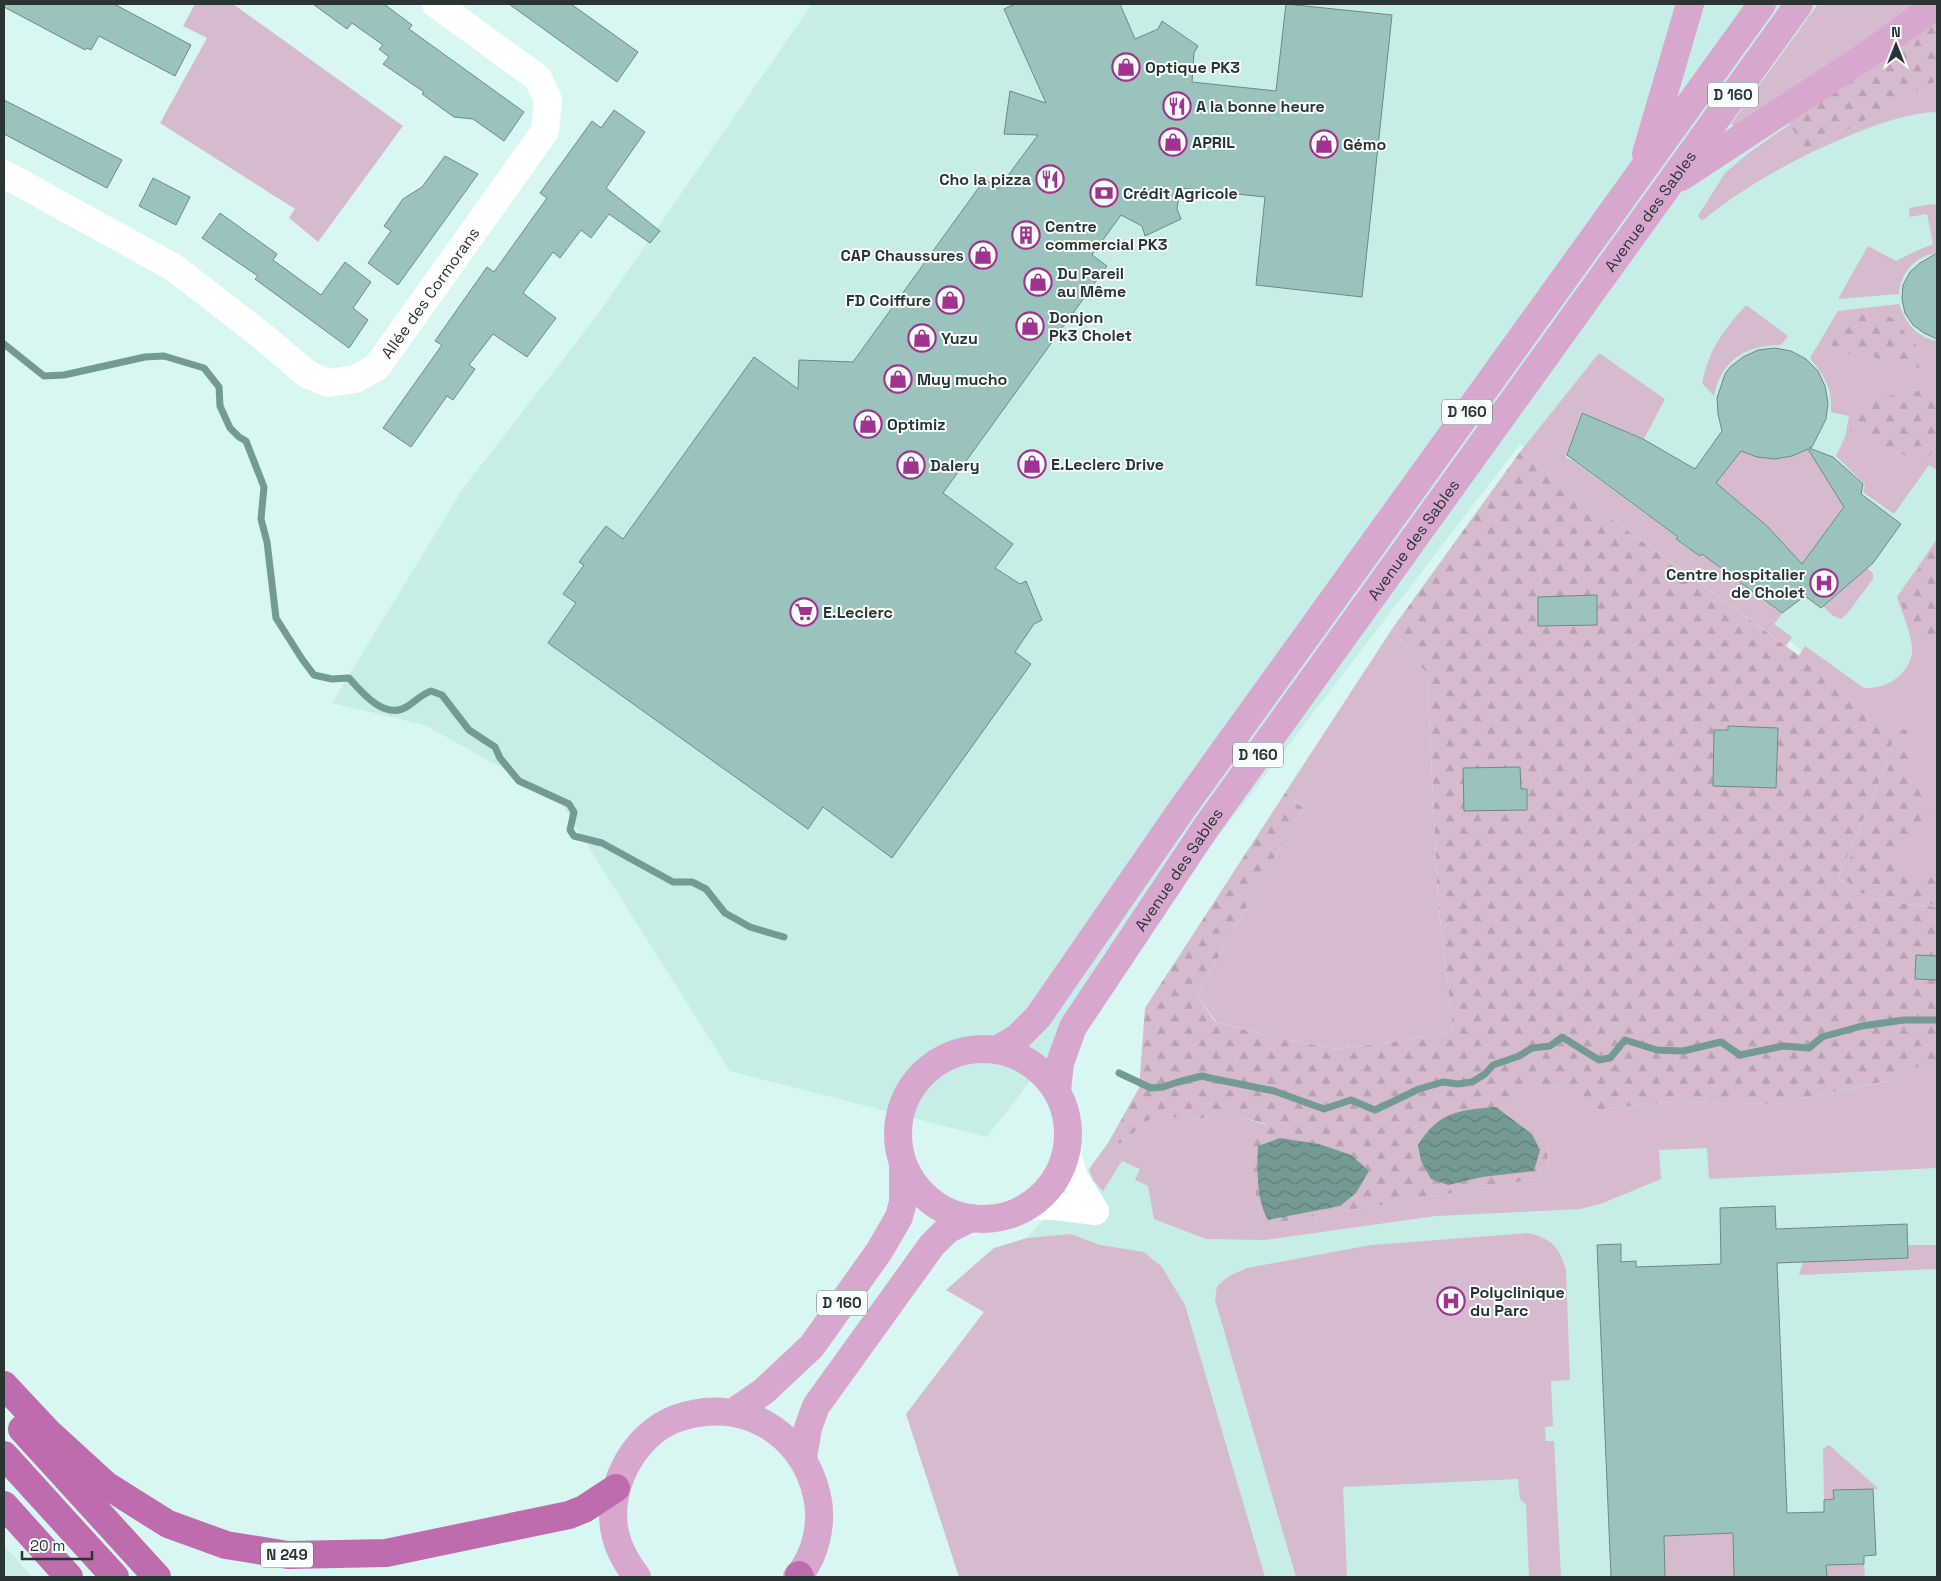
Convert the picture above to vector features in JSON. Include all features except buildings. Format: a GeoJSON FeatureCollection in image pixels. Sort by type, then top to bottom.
{"type":"FeatureCollection","features":[{"type":"Feature","properties":{"kind":"highway","name":"N 249"},"geometry":{"type":"LineString","coordinates":[[4,1385],[48,1432],[106,1485],[168,1524],[226,1545],[288,1555],[386,1552],[569,1515],[584,1509],[616,1488]]}},
{"type":"Feature","properties":{"kind":"highway"},"geometry":{"type":"LineString","coordinates":[[4,1408],[158,1577]]}},
{"type":"Feature","properties":{"kind":"highway"},"geometry":{"type":"LineString","coordinates":[[4,1455],[115,1577]]}},
{"type":"Feature","properties":{"kind":"highway"},"geometry":{"type":"LineString","coordinates":[[4,1505],[69,1577]]}},
{"type":"Feature","properties":{"kind":"main road"},"geometry":{"type":"LineString","coordinates":[[1641,172],[1690,4]]}},
{"type":"Feature","properties":{"kind":"main road","name":"Avenue des Sables"},"geometry":{"type":"LineString","coordinates":[[998,1050],[1017,1038],[1038,1017],[1182,809],[1762,4]]}},
{"type":"Feature","properties":{"kind":"main road","name":"Avenue des Sables"},"geometry":{"type":"LineString","coordinates":[[1056,1090],[1060,1063],[1073,1027],[1218,810],[1799,4]]}},
{"type":"Feature","properties":{"kind":"main road"},"geometry":{"type":"LineString","coordinates":[[1667,186],[1866,56],[1937,4]]}},
{"type":"Feature","properties":{"kind":"main road"},"geometry":{"type":"LineString","coordinates":[[977,1048],[998,1050],[1016,1055],[1032,1064],[1046,1076],[1056,1090],[1065,1110],[1068,1131],[1066,1153],[1061,1168],[1053,1182],[1030,1205],[1004,1216],[991,1219],[971,1218],[949,1213],[930,1202],[914,1186],[903,1166],[898,1150],[897,1132],[899,1115],[904,1099],[913,1084],[924,1071],[937,1061],[956,1052],[977,1048]]}},
{"type":"Feature","properties":{"kind":"main road","name":"D 160"},"geometry":{"type":"LineString","coordinates":[[734,1412],[764,1391],[812,1346],[880,1250],[899,1217],[903,1202],[903,1166]]}},
{"type":"Feature","properties":{"kind":"main road","name":"D 160"},"geometry":{"type":"LineString","coordinates":[[803,1458],[808,1428],[816,1406],[932,1244],[947,1230],[971,1218]]}},
{"type":"Feature","properties":{"kind":"main road"},"geometry":{"type":"LineString","coordinates":[[628,1572],[616,1536],[613,1512],[616,1488],[628,1460],[648,1436],[674,1419],[703,1411],[734,1412],[761,1421],[784,1436],[803,1458],[814,1480],[819,1504],[818,1529],[812,1553],[799,1576]]}},
{"type":"Feature","properties":{"kind":"street","name":"Allée des Cormorans"},"geometry":{"type":"LineString","coordinates":[[4,174],[173,267],[261,335],[307,374],[328,383],[355,379],[377,367],[544,131],[548,100],[538,78],[436,4]]}},
{"type":"Feature","properties":{"kind":"street"},"geometry":{"type":"LineString","coordinates":[[1030,1205],[1095,1211],[1074,1177],[1066,1153]]}},
{"type":"Feature","properties":{"kind":"shaded area","name":"Centre commercial PK3"},"geometry":{"type":"Polygon","coordinates":[[[812,4],[1937,4],[1937,904],[1900,722],[1520,444],[987,1137],[730,1071],[559,800],[425,725],[332,703],[462,490],[596,317],[812,4]]]}},
{"type":"Feature","properties":{"kind":"shaded area","name":"Polyclinique du Parc"},"geometry":{"type":"Polygon","coordinates":[[[1937,1025],[1937,1577],[959,1577],[906,1414],[984,1312],[946,1290],[994,1248],[1027,1238],[1089,1169],[1136,1106],[1937,1025]]]}},
{"type":"Feature","properties":{"kind":"shaded area"},"geometry":{"type":"Polygon","coordinates":[[[4,1545],[32,1577],[4,1577],[4,1545]]]}},
{"type":"Feature","properties":{"kind":"green space"},"geometry":{"type":"Polygon","coordinates":[[[195,4],[233,4],[403,126],[318,242],[289,218],[295,209],[160,123],[207,38],[183,26],[195,4]]]}},
{"type":"Feature","properties":{"kind":"green space"},"geometry":{"type":"Polygon","coordinates":[[[1818,4],[1921,4],[1737,129],[1731,124],[1818,4]]]}},
{"type":"Feature","properties":{"kind":"green space"},"geometry":{"type":"Polygon","coordinates":[[[1937,19],[1937,80],[1807,152],[1789,123],[1937,19]]]}},
{"type":"Feature","properties":{"kind":"green space"},"geometry":{"type":"Polygon","coordinates":[[[1937,21],[1937,112],[1890,120],[1827,145],[1753,184],[1702,221],[1698,216],[1725,173],[1750,152],[1937,21]]]}},
{"type":"Feature","properties":{"kind":"green space"},"geometry":{"type":"Polygon","coordinates":[[[1937,205],[1937,253],[1922,258],[1910,266],[1900,286],[1899,294],[1838,299],[1868,246],[1896,261],[1933,244],[1927,214],[1910,217],[1909,208],[1937,205]]]}},
{"type":"Feature","properties":{"kind":"green space"},"geometry":{"type":"Polygon","coordinates":[[[1899,304],[1905,317],[1918,333],[1937,341],[1937,470],[1929,465],[1894,514],[1863,492],[1865,485],[1836,456],[1845,437],[1849,416],[1831,412],[1829,389],[1820,371],[1810,358],[1838,311],[1899,304]]]}},
{"type":"Feature","properties":{"kind":"green space"},"geometry":{"type":"Polygon","coordinates":[[[1746,305],[1788,336],[1781,345],[1757,348],[1737,357],[1722,373],[1714,396],[1702,383],[1705,371],[1718,341],[1746,305]]]}},
{"type":"Feature","properties":{"kind":"green space"},"geometry":{"type":"Polygon","coordinates":[[[1848,315],[1876,315],[1894,318],[1908,337],[1916,344],[1914,353],[1918,358],[1937,362],[1937,371],[1883,361],[1868,354],[1836,353],[1830,342],[1841,320],[1848,315]]]}},
{"type":"Feature","properties":{"kind":"green space"},"geometry":{"type":"Polygon","coordinates":[[[1599,353],[1665,399],[1644,439],[1581,412],[1566,458],[1572,460],[1677,537],[1676,540],[1700,556],[1702,554],[1782,614],[1774,624],[1792,637],[1786,646],[1520,452],[1599,353]]]}},
{"type":"Feature","properties":{"kind":"green space"},"geometry":{"type":"Polygon","coordinates":[[[1913,391],[1937,391],[1937,445],[1927,459],[1907,456],[1850,431],[1850,420],[1857,404],[1871,399],[1913,391]]]}},
{"type":"Feature","properties":{"kind":"green space"},"geometry":{"type":"Polygon","coordinates":[[[1807,447],[1844,507],[1829,527],[1810,574],[1767,526],[1716,483],[1741,450],[1759,457],[1775,459],[1798,452],[1807,447]]]}},
{"type":"Feature","properties":{"kind":"green space"},"geometry":{"type":"Polygon","coordinates":[[[1520,452],[1879,714],[1887,725],[1892,739],[1889,758],[1838,878],[1861,896],[1890,902],[1937,907],[1937,1064],[1923,1064],[1892,1080],[1775,1104],[1673,1102],[1593,1110],[1568,1100],[1563,1087],[1529,1085],[1516,1097],[1498,1097],[1548,1140],[1547,1177],[1263,1225],[1246,1152],[1266,1124],[1231,1114],[1194,1119],[1153,1116],[1121,1143],[1108,1143],[1139,1088],[1145,1008],[1285,793],[1303,808],[1197,995],[1215,1022],[1278,1038],[1337,1049],[1405,1040],[1453,1031],[1438,900],[1427,674],[1392,629],[1520,452]]]}},
{"type":"Feature","properties":{"kind":"green space"},"geometry":{"type":"Polygon","coordinates":[[[1937,539],[1937,907],[1890,902],[1861,896],[1838,878],[1889,758],[1799,655],[1805,646],[1864,688],[1872,688],[1888,683],[1901,674],[1910,661],[1912,647],[1897,597],[1937,539]]]}},
{"type":"Feature","properties":{"kind":"green space"},"geometry":{"type":"Polygon","coordinates":[[[1937,543],[1937,653],[1912,632],[1899,598],[1937,543]]]}},
{"type":"Feature","properties":{"kind":"green space"},"geometry":{"type":"Polygon","coordinates":[[[1864,565],[1873,574],[1873,579],[1847,614],[1841,619],[1833,616],[1823,606],[1864,565]]]}},
{"type":"Feature","properties":{"kind":"green space"},"geometry":{"type":"Polygon","coordinates":[[[1392,629],[1427,674],[1438,900],[1453,1031],[1405,1040],[1337,1049],[1278,1038],[1216,1022],[1197,995],[1303,808],[1285,793],[1392,629]]]}},
{"type":"Feature","properties":{"kind":"green space"},"geometry":{"type":"Polygon","coordinates":[[[1897,729],[1915,730],[1909,765],[1923,790],[1929,809],[1927,828],[1897,857],[1896,872],[1907,877],[1937,878],[1937,905],[1890,900],[1861,893],[1842,877],[1892,760],[1897,729]]]}},
{"type":"Feature","properties":{"kind":"green space"},"geometry":{"type":"Polygon","coordinates":[[[1923,1064],[1937,1064],[1937,1168],[1709,1179],[1707,1148],[1659,1150],[1661,1179],[1603,1203],[1580,1209],[1436,1216],[1264,1240],[1206,1239],[1154,1219],[1148,1186],[1135,1180],[1140,1169],[1122,1161],[1103,1191],[1093,1180],[1089,1169],[1108,1143],[1121,1143],[1152,1116],[1194,1119],[1231,1114],[1266,1125],[1246,1152],[1263,1225],[1547,1177],[1548,1140],[1497,1097],[1516,1097],[1529,1085],[1563,1087],[1593,1110],[1673,1102],[1775,1104],[1889,1081],[1923,1064]]]}},
{"type":"Feature","properties":{"kind":"green space"},"geometry":{"type":"Polygon","coordinates":[[[1528,1233],[1549,1241],[1557,1249],[1566,1270],[1570,1380],[1551,1381],[1553,1426],[1545,1427],[1546,1441],[1554,1441],[1561,1577],[1529,1577],[1526,1505],[1520,1499],[1518,1479],[1343,1487],[1347,1577],[1296,1577],[1215,1300],[1217,1286],[1229,1276],[1247,1268],[1371,1245],[1528,1233]]]}},
{"type":"Feature","properties":{"kind":"green space"},"geometry":{"type":"Polygon","coordinates":[[[1071,1234],[1100,1245],[1144,1252],[1162,1267],[1185,1305],[1265,1577],[959,1577],[906,1414],[984,1312],[946,1290],[994,1248],[1027,1238],[1071,1234]]]}},
{"type":"Feature","properties":{"kind":"green space"},"geometry":{"type":"Polygon","coordinates":[[[1908,1245],[1937,1245],[1937,1269],[1799,1275],[1803,1262],[1908,1258],[1908,1245]]]}},
{"type":"Feature","properties":{"kind":"green space"},"geometry":{"type":"Polygon","coordinates":[[[1829,1445],[1879,1489],[1834,1490],[1834,1499],[1824,1500],[1823,1449],[1829,1445]]]}},
{"type":"Feature","properties":{"kind":"green space"},"geometry":{"type":"Polygon","coordinates":[[[1733,1533],[1734,1577],[1665,1577],[1664,1536],[1733,1533]]]}},
{"type":"Feature","properties":{"kind":"green space"},"geometry":{"type":"Polygon","coordinates":[[[1864,1564],[1865,1577],[1827,1577],[1826,1565],[1864,1564]]]}},
{"type":"Feature","properties":{"kind":"water"},"geometry":{"type":"Polygon","coordinates":[[[1496,1107],[1532,1134],[1540,1150],[1534,1171],[1482,1177],[1448,1185],[1431,1179],[1421,1161],[1418,1145],[1434,1125],[1451,1114],[1461,1111],[1496,1107]]]}},
{"type":"Feature","properties":{"kind":"water"},"geometry":{"type":"Polygon","coordinates":[[[1280,1138],[1319,1144],[1351,1155],[1369,1171],[1356,1193],[1340,1206],[1268,1220],[1259,1193],[1258,1146],[1280,1138]]]}},
{"type":"Feature","properties":{"kind":"waterway"},"geometry":{"type":"LineString","coordinates":[[4,344],[44,376],[64,375],[145,357],[164,356],[204,368],[219,387],[220,406],[230,428],[246,441],[264,487],[261,519],[267,542],[276,618],[314,675],[332,679],[349,678],[368,698],[383,708],[391,710],[400,710],[431,691],[442,695],[469,730],[495,747],[500,758],[519,781],[569,804],[574,812],[570,830],[574,836],[602,843],[673,882],[692,882],[706,889],[725,913],[750,927],[784,937]]}},
{"type":"Feature","properties":{"kind":"waterway"},"geometry":{"type":"LineString","coordinates":[[1119,1073],[1151,1088],[1163,1087],[1202,1076],[1274,1091],[1324,1109],[1351,1100],[1375,1110],[1419,1089],[1443,1082],[1458,1084],[1472,1082],[1485,1074],[1493,1065],[1519,1056],[1532,1048],[1550,1046],[1562,1037],[1599,1060],[1610,1058],[1625,1040],[1657,1050],[1683,1051],[1721,1042],[1740,1055],[1783,1046],[1809,1048],[1822,1037],[1862,1026],[1904,1020],[1937,1020]]}},
{"type":"Feature","properties":{"kind":"place","name":"Optique PK3"},"geometry":{"type":"Point","coordinates":[1126,67]}},
{"type":"Feature","properties":{"kind":"place","name":"A la bonne heure"},"geometry":{"type":"Point","coordinates":[1177,106]}},
{"type":"Feature","properties":{"kind":"place","name":"APRIL"},"geometry":{"type":"Point","coordinates":[1173,142]}},
{"type":"Feature","properties":{"kind":"place","name":"Gémo"},"geometry":{"type":"Point","coordinates":[1324,144]}},
{"type":"Feature","properties":{"kind":"place","name":"Cho la pizza"},"geometry":{"type":"Point","coordinates":[1050,179]}},
{"type":"Feature","properties":{"kind":"place","name":"Crédit Agricole"},"geometry":{"type":"Point","coordinates":[1104,193]}},
{"type":"Feature","properties":{"kind":"place","name":"Centre commercial PK3"},"geometry":{"type":"Point","coordinates":[1026,235]}},
{"type":"Feature","properties":{"kind":"place","name":"CAP Chaussures"},"geometry":{"type":"Point","coordinates":[983,255]}},
{"type":"Feature","properties":{"kind":"place","name":"Du Pareil au Même"},"geometry":{"type":"Point","coordinates":[1038,282]}},
{"type":"Feature","properties":{"kind":"place","name":"FD Coiffure"},"geometry":{"type":"Point","coordinates":[950,300]}},
{"type":"Feature","properties":{"kind":"place","name":"Donjon Pk3 Cholet"},"geometry":{"type":"Point","coordinates":[1030,326]}},
{"type":"Feature","properties":{"kind":"place","name":"Yuzu"},"geometry":{"type":"Point","coordinates":[922,338]}},
{"type":"Feature","properties":{"kind":"place","name":"Muy mucho"},"geometry":{"type":"Point","coordinates":[898,379]}},
{"type":"Feature","properties":{"kind":"place","name":"Optimiz"},"geometry":{"type":"Point","coordinates":[868,424]}},
{"type":"Feature","properties":{"kind":"place","name":"E.Leclerc Drive"},"geometry":{"type":"Point","coordinates":[1032,464]}},
{"type":"Feature","properties":{"kind":"place","name":"Dalery"},"geometry":{"type":"Point","coordinates":[911,465]}},
{"type":"Feature","properties":{"kind":"place","name":"Centre hospitalier de Cholet"},"geometry":{"type":"Point","coordinates":[1824,583]}},
{"type":"Feature","properties":{"kind":"place","name":"E.Leclerc"},"geometry":{"type":"Point","coordinates":[804,612]}},
{"type":"Feature","properties":{"kind":"place","name":"Polyclinique du Parc"},"geometry":{"type":"Point","coordinates":[1451,1301]}}]}
